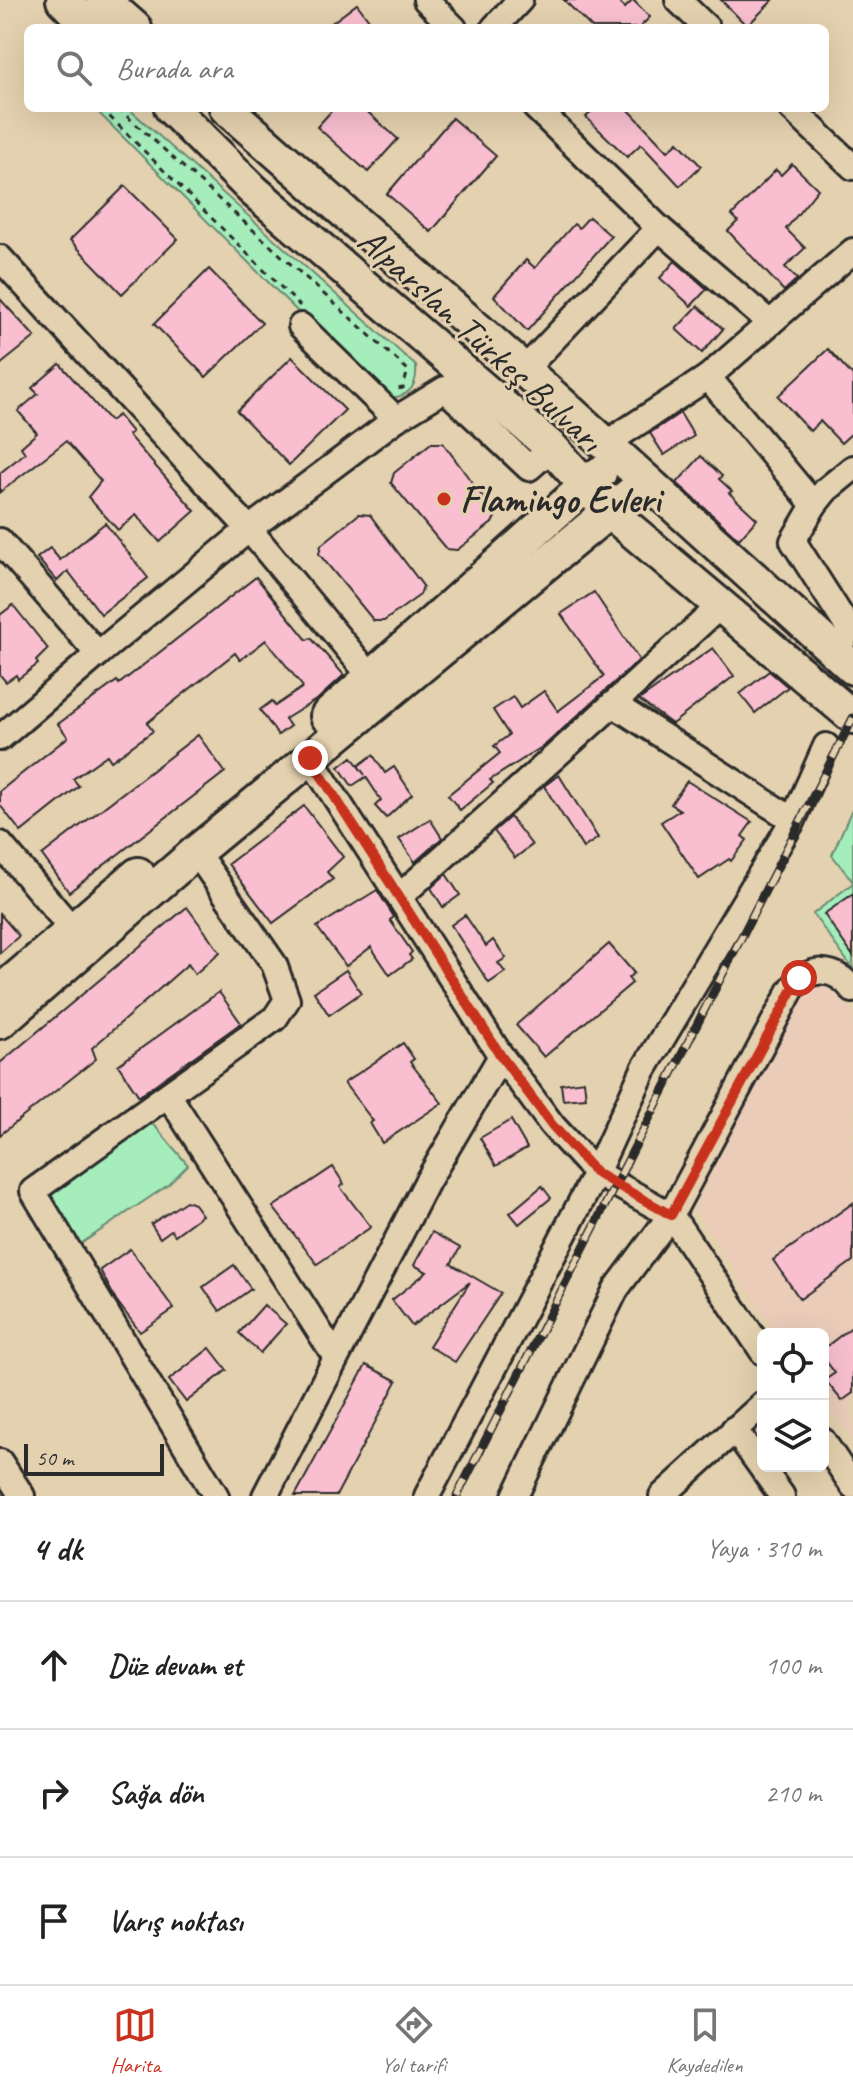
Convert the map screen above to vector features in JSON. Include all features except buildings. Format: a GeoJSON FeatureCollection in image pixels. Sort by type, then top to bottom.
{"type":"FeatureCollection","features":[{"type":"Feature","properties":{"kind":"main road"},"geometry":{"type":"LineString","coordinates":[[63,0],[87,24]]}},
{"type":"Feature","properties":{"kind":"main road"},"geometry":{"type":"LineString","coordinates":[[103,0],[130,24]]}},
{"type":"Feature","properties":{"kind":"main road","name":"Alparslan Türkeş Bulvarı"},"geometry":{"type":"LineString","coordinates":[[175,112],[254,191],[552,448],[611,513],[853,717]]}},
{"type":"Feature","properties":{"kind":"main road","name":"Alparslan Türkeş Bulvarı"},"geometry":{"type":"LineString","coordinates":[[231,112],[524,370],[610,451],[845,660]]}},
{"type":"Feature","properties":{"kind":"main road"},"geometry":{"type":"LineString","coordinates":[[0,1022],[80,938],[585,487],[610,451]]}},
{"type":"Feature","properties":{"kind":"main road"},"geometry":{"type":"LineString","coordinates":[[0,992],[80,938],[196,852],[645,482]]}},
{"type":"Feature","properties":{"kind":"street"},"geometry":{"type":"LineString","coordinates":[[426,0],[450,24]]}},
{"type":"Feature","properties":{"kind":"street"},"geometry":{"type":"LineString","coordinates":[[498,24],[520,0]]}},
{"type":"Feature","properties":{"kind":"street"},"geometry":{"type":"LineString","coordinates":[[683,2],[703,24]]}},
{"type":"Feature","properties":{"kind":"street"},"geometry":{"type":"LineString","coordinates":[[540,112],[659,228],[770,323]]}},
{"type":"Feature","properties":{"kind":"street"},"geometry":{"type":"LineString","coordinates":[[795,112],[853,167]]}},
{"type":"Feature","properties":{"kind":"street"},"geometry":{"type":"LineString","coordinates":[[524,370],[659,228]]}},
{"type":"Feature","properties":{"kind":"street"},"geometry":{"type":"LineString","coordinates":[[610,451],[708,377],[853,251]]}},
{"type":"Feature","properties":{"kind":"street"},"geometry":{"type":"LineString","coordinates":[[0,258],[249,529],[372,678]]}},
{"type":"Feature","properties":{"kind":"street"},"geometry":{"type":"LineString","coordinates":[[302,318],[396,419]]}},
{"type":"Feature","properties":{"kind":"street"},"geometry":{"type":"LineString","coordinates":[[708,377],[814,505]]}},
{"type":"Feature","properties":{"kind":"street"},"geometry":{"type":"LineString","coordinates":[[0,738],[249,529],[396,419],[445,389],[529,468],[552,448]]}},
{"type":"Feature","properties":{"kind":"street"},"geometry":{"type":"LineString","coordinates":[[845,660],[849,629],[793,541],[814,505],[853,468]]}},
{"type":"Feature","properties":{"kind":"street"},"geometry":{"type":"LineString","coordinates":[[0,541],[98,654]]}},
{"type":"Feature","properties":{"kind":"street"},"geometry":{"type":"LineString","coordinates":[[399,897],[719,607]]}},
{"type":"Feature","properties":{"kind":"street"},"geometry":{"type":"LineString","coordinates":[[613,704],[793,820]]}},
{"type":"Feature","properties":{"kind":"street"},"geometry":{"type":"LineString","coordinates":[[427,1496],[596,1173],[644,1069],[793,820],[826,746]]}},
{"type":"Feature","properties":{"kind":"street"},"geometry":{"type":"LineString","coordinates":[[310,758],[501,1056],[552,1125],[596,1173],[671,1215],[757,1343]]}},
{"type":"Feature","properties":{"kind":"street"},"geometry":{"type":"LineString","coordinates":[[0,844],[80,938]]}},
{"type":"Feature","properties":{"kind":"street"},"geometry":{"type":"LineString","coordinates":[[196,852],[274,964],[287,1000],[275,1018],[33,1191],[216,1496]]}},
{"type":"Feature","properties":{"kind":"street"},"geometry":{"type":"LineString","coordinates":[[515,1496],[616,1289],[671,1215],[799,978],[827,970],[844,978],[853,990]]}},
{"type":"Feature","properties":{"kind":"street"},"geometry":{"type":"LineString","coordinates":[[265,1496],[427,1182],[501,1056]]}},
{"type":"Feature","properties":{"kind":"street"},"geometry":{"type":"LineString","coordinates":[[169,1096],[335,1356]]}},
{"type":"Feature","properties":{"kind":"street"},"geometry":{"type":"LineString","coordinates":[[662,1496],[757,1409]]}},
{"type":"Feature","properties":{"kind":"street"},"geometry":{"type":"LineString","coordinates":[[734,1429],[782,1496]]}},
{"type":"Feature","properties":{"kind":"street"},"geometry":{"type":"LineString","coordinates":[[829,1450],[853,1486]]}},
{"type":"Feature","properties":{"kind":"street"},"geometry":{"type":"LineString","coordinates":[[0,1462],[22,1496]]}},
{"type":"Feature","properties":{"kind":"path"},"geometry":{"type":"LineString","coordinates":[[105,112],[302,318]]}},
{"type":"Feature","properties":{"kind":"path"},"geometry":{"type":"LineString","coordinates":[[122,112],[408,370],[403,388],[393,389]]}},
{"type":"Feature","properties":{"kind":"shaded area"},"geometry":{"type":"Polygon","coordinates":[[[818,983],[836,990],[853,1012],[853,1439],[829,1406],[829,1328],[773,1328],[694,1208],[803,993],[818,983]]]}},
{"type":"Feature","properties":{"kind":"green space"},"geometry":{"type":"Polygon","coordinates":[[[98,112],[132,112],[416,366],[415,381],[409,391],[399,397],[384,398],[98,112]]]}},
{"type":"Feature","properties":{"kind":"green space"},"geometry":{"type":"Polygon","coordinates":[[[851,811],[853,813],[853,882],[832,855],[851,811]]]}},
{"type":"Feature","properties":{"kind":"green space"},"geometry":{"type":"Polygon","coordinates":[[[853,883],[853,969],[813,914],[853,883]]]}},
{"type":"Feature","properties":{"kind":"green space"},"geometry":{"type":"Polygon","coordinates":[[[144,1122],[155,1126],[188,1165],[168,1185],[70,1251],[38,1201],[144,1122]]]}},
{"type":"Feature","properties":{"kind":"railway"},"geometry":{"type":"LineString","coordinates":[[457,1496],[853,718]]}},
{"type":"Feature","properties":{"kind":"place","name":"Flamingo Evleri"},"geometry":{"type":"Point","coordinates":[444,499]}},
{"type":"Feature","properties":{"kind":"route"},"geometry":{"type":"LineString","coordinates":[[310,758],[501,1056],[552,1125],[596,1173],[671,1215],[799,978]]}}]}
